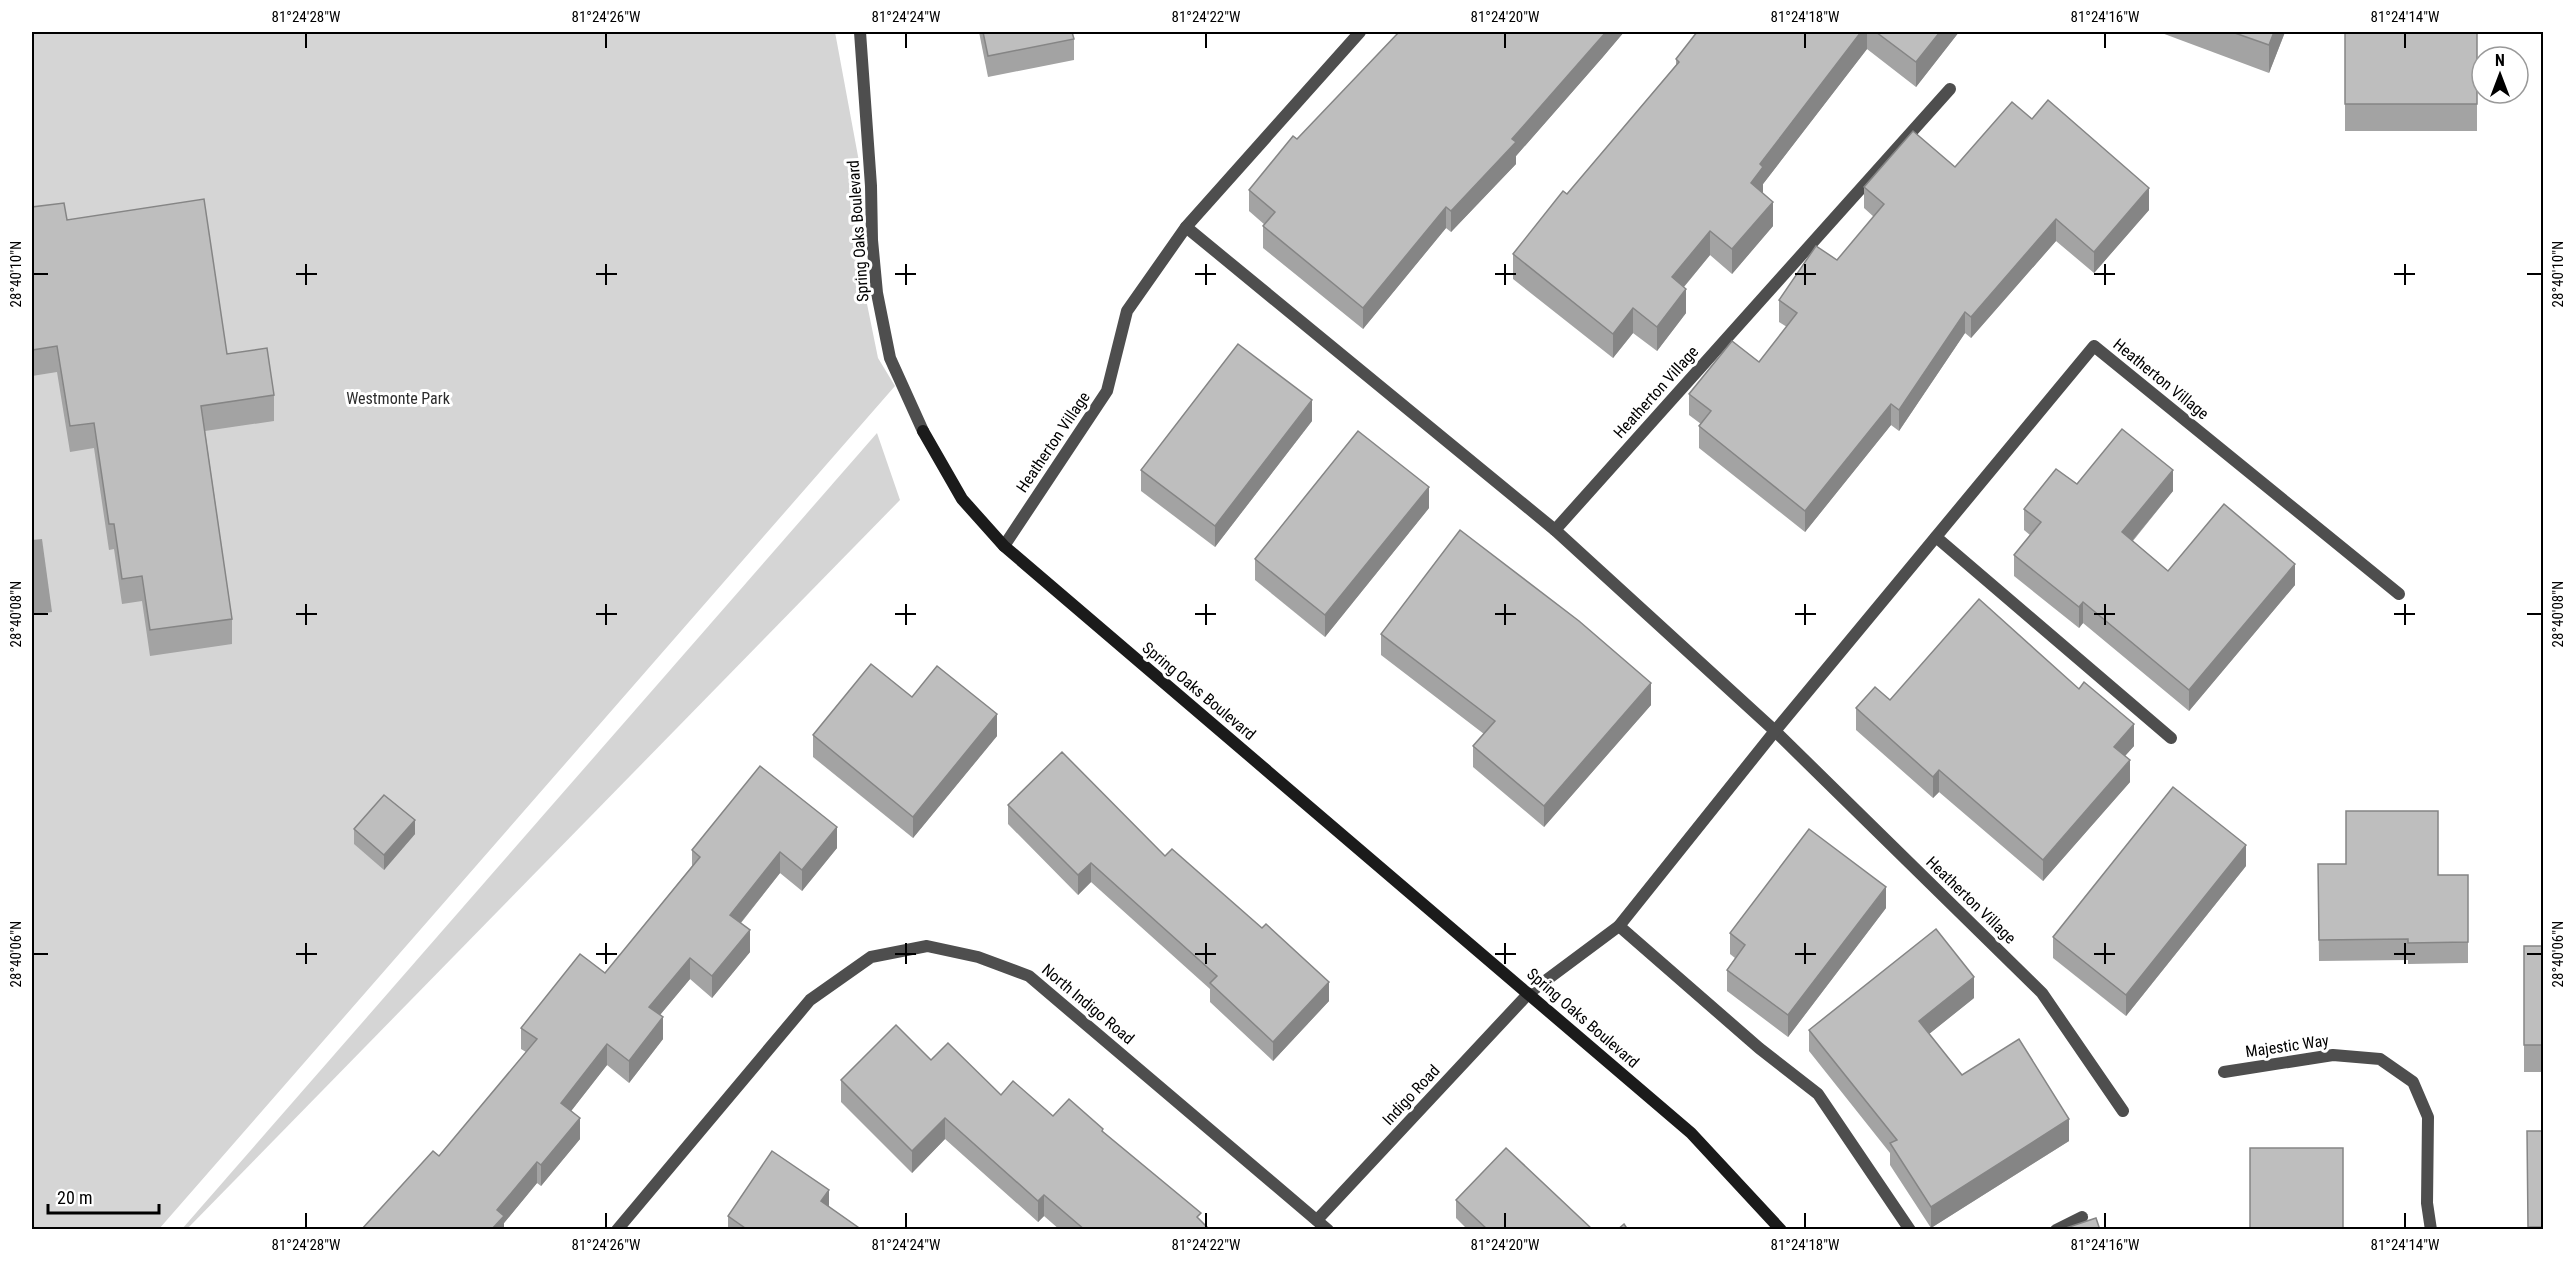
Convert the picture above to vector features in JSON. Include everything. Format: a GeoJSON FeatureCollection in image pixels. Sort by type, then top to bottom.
{"type":"FeatureCollection","features":[{"type":"Feature","properties":{"kind":"street","name":"Spring Oaks Boulevard"},"geometry":{"type":"LineString","coordinates":[[860,32],[870,174],[872,240],[877,293],[890,358],[923,431],[962,499],[1004,546],[1691,1133],[1781,1230]]}},
{"type":"Feature","properties":{"kind":"street","name":"Heatherton Village"},"geometry":{"type":"LineString","coordinates":[[1004,546],[1107,391],[1127,311],[1186,227],[1360,32]]}},
{"type":"Feature","properties":{"kind":"street","name":"Heatherton Village"},"geometry":{"type":"LineString","coordinates":[[1555,530],[1950,89]]}},
{"type":"Feature","properties":{"kind":"street","name":"Heatherton Village"},"geometry":{"type":"LineString","coordinates":[[1186,227],[1555,530],[1775,731],[2042,993],[2123,1111]]}},
{"type":"Feature","properties":{"kind":"street","name":"Heatherton Village"},"geometry":{"type":"LineString","coordinates":[[1529,993],[1619,926],[1775,731],[2094,346],[2399,594]]}},
{"type":"Feature","properties":{"kind":"street"},"geometry":{"type":"LineString","coordinates":[[1936,537],[2171,738]]}},
{"type":"Feature","properties":{"kind":"street"},"geometry":{"type":"LineString","coordinates":[[1619,926],[1759,1048],[1818,1094],[1910,1230]]}},
{"type":"Feature","properties":{"kind":"street","name":"North Indigo Road"},"geometry":{"type":"LineString","coordinates":[[617,1230],[810,1000],[870,957],[927,946],[978,957],[1029,975],[1328,1230]]}},
{"type":"Feature","properties":{"kind":"street","name":"Indigo Road"},"geometry":{"type":"LineString","coordinates":[[1317,1220],[1529,993]]}},
{"type":"Feature","properties":{"kind":"street","name":"Majestic Way"},"geometry":{"type":"LineString","coordinates":[[2224,1072],[2333,1055],[2380,1059],[2413,1082],[2428,1117],[2427,1203],[2431,1230]]}},
{"type":"Feature","properties":{"kind":"street"},"geometry":{"type":"LineString","coordinates":[[2056,1230],[2082,1216]]}},
{"type":"Feature","properties":{"kind":"green space","name":"Westmonte Park"},"geometry":{"type":"Polygon","coordinates":[[[32,32],[835,32],[860,167],[860,238],[866,299],[878,358],[895,386],[159,1229],[32,1229],[32,32]]]}},
{"type":"Feature","properties":{"kind":"green space"},"geometry":{"type":"Polygon","coordinates":[[[877,433],[900,500],[187,1229],[182,1229],[877,433]]]}},
{"type":"Feature","properties":{"kind":"shaded area"},"geometry":{"type":"Polygon","coordinates":[[[42,539],[52,612],[32,615],[32,540],[42,539]]]}},
{"type":"Feature","properties":{"kind":"building"},"geometry":{"type":"Polygon","coordinates":[[[983,32],[1072,32],[1074,39],[988,56],[983,32]]]}},
{"type":"Feature","properties":{"kind":"building"},"geometry":{"type":"Polygon","coordinates":[[[1399,32],[1606,32],[1512,139],[1516,142],[1451,211],[1446,207],[1363,308],[1263,226],[1275,212],[1249,190],[1293,136],[1297,139],[1399,32]]]}},
{"type":"Feature","properties":{"kind":"building"},"geometry":{"type":"Polygon","coordinates":[[[1697,32],[1861,32],[1760,164],[1763,167],[1751,183],[1773,202],[1732,249],[1710,231],[1672,277],[1686,289],[1657,327],[1633,308],[1613,334],[1513,254],[1563,191],[1567,194],[1679,62],[1676,59],[1697,32]]]}},
{"type":"Feature","properties":{"kind":"building"},"geometry":{"type":"Polygon","coordinates":[[[1876,32],[1940,32],[1916,62],[1876,32]]]}},
{"type":"Feature","properties":{"kind":"building"},"geometry":{"type":"Polygon","coordinates":[[[2232,32],[2274,32],[2269,45],[2232,32]]]}},
{"type":"Feature","properties":{"kind":"building"},"geometry":{"type":"Polygon","coordinates":[[[2345,32],[2477,32],[2477,45],[2470,45],[2470,104],[2345,104],[2345,32]]]}},
{"type":"Feature","properties":{"kind":"building"},"geometry":{"type":"Polygon","coordinates":[[[2048,100],[2149,188],[2094,252],[2056,219],[1971,317],[1965,312],[1899,410],[1891,404],[1805,511],[1699,426],[1711,411],[1689,394],[1732,341],[1759,362],[1797,313],[1779,300],[1816,246],[1837,260],[1884,204],[1864,187],[1913,131],[1955,167],[2012,102],[2032,119],[2048,100]]]}},
{"type":"Feature","properties":{"kind":"building"},"geometry":{"type":"Polygon","coordinates":[[[204,199],[227,354],[267,348],[274,395],[201,406],[232,619],[150,630],[142,576],[122,579],[114,524],[109,524],[94,423],[70,426],[57,346],[32,350],[32,207],[64,203],[67,220],[204,199]]]}},
{"type":"Feature","properties":{"kind":"building"},"geometry":{"type":"Polygon","coordinates":[[[1238,344],[1312,400],[1215,526],[1141,470],[1238,344]]]}},
{"type":"Feature","properties":{"kind":"building"},"geometry":{"type":"Polygon","coordinates":[[[2122,429],[2173,470],[2122,532],[2168,571],[2224,504],[2295,564],[2189,690],[2083,602],[2079,607],[2014,555],[2041,522],[2024,509],[2056,469],[2077,484],[2122,429]]]}},
{"type":"Feature","properties":{"kind":"building"},"geometry":{"type":"Polygon","coordinates":[[[1358,431],[1429,487],[1325,615],[1255,559],[1358,431]]]}},
{"type":"Feature","properties":{"kind":"building"},"geometry":{"type":"Polygon","coordinates":[[[1460,530],[1579,621],[1651,683],[1544,806],[1473,746],[1495,721],[1381,634],[1460,530]]]}},
{"type":"Feature","properties":{"kind":"building"},"geometry":{"type":"Polygon","coordinates":[[[1979,599],[2079,689],[2084,682],[2134,724],[2114,747],[2130,760],[2043,860],[1939,770],[1933,777],[1856,708],[1875,687],[1890,700],[1979,599]]]}},
{"type":"Feature","properties":{"kind":"building"},"geometry":{"type":"Polygon","coordinates":[[[871,664],[912,697],[937,666],[997,714],[913,817],[813,735],[871,664]]]}},
{"type":"Feature","properties":{"kind":"building"},"geometry":{"type":"Polygon","coordinates":[[[1062,752],[1165,856],[1172,849],[1262,928],[1266,924],[1329,982],[1273,1042],[1210,983],[1217,976],[1091,863],[1078,875],[1008,805],[1062,752]]]}},
{"type":"Feature","properties":{"kind":"building"},"geometry":{"type":"Polygon","coordinates":[[[760,766],[837,827],[802,870],[780,852],[730,915],[750,930],[712,976],[690,958],[649,1007],[663,1017],[629,1061],[607,1044],[561,1103],[580,1118],[541,1165],[537,1162],[497,1210],[504,1216],[491,1230],[361,1230],[433,1151],[439,1156],[537,1039],[521,1028],[580,954],[605,973],[700,857],[692,850],[760,766]]]}},
{"type":"Feature","properties":{"kind":"building"},"geometry":{"type":"Polygon","coordinates":[[[2173,787],[2246,845],[2126,995],[2053,937],[2173,787]]]}},
{"type":"Feature","properties":{"kind":"building"},"geometry":{"type":"Polygon","coordinates":[[[384,795],[415,820],[384,855],[354,829],[384,795]]]}},
{"type":"Feature","properties":{"kind":"building"},"geometry":{"type":"Polygon","coordinates":[[[2346,811],[2438,811],[2438,875],[2468,875],[2468,942],[2408,943],[2408,939],[2319,940],[2318,864],[2346,864],[2346,811]]]}},
{"type":"Feature","properties":{"kind":"building"},"geometry":{"type":"Polygon","coordinates":[[[1809,829],[1886,887],[1788,1015],[1727,970],[1745,945],[1730,933],[1809,829]]]}},
{"type":"Feature","properties":{"kind":"building"},"geometry":{"type":"Polygon","coordinates":[[[1936,929],[1974,977],[1919,1021],[1962,1075],[2019,1039],[2069,1119],[1931,1207],[1890,1143],[1897,1140],[1809,1030],[1936,929]]]}},
{"type":"Feature","properties":{"kind":"building"},"geometry":{"type":"Polygon","coordinates":[[[2524,946],[2544,946],[2544,1045],[2524,1045],[2524,946]]]}},
{"type":"Feature","properties":{"kind":"building"},"geometry":{"type":"Polygon","coordinates":[[[896,1025],[931,1060],[948,1043],[1001,1095],[1013,1081],[1053,1116],[1069,1099],[1103,1129],[1102,1131],[1201,1213],[1197,1217],[1210,1230],[1085,1230],[1044,1195],[1038,1201],[945,1118],[912,1151],[841,1080],[896,1025]]]}},
{"type":"Feature","properties":{"kind":"building"},"geometry":{"type":"Polygon","coordinates":[[[2527,1131],[2544,1131],[2544,1227],[2528,1227],[2527,1131]]]}},
{"type":"Feature","properties":{"kind":"building"},"geometry":{"type":"Polygon","coordinates":[[[1506,1148],[1593,1230],[1488,1230],[1456,1200],[1506,1148]]]}},
{"type":"Feature","properties":{"kind":"building"},"geometry":{"type":"Polygon","coordinates":[[[2250,1148],[2343,1148],[2343,1230],[2250,1230],[2250,1148]]]}},
{"type":"Feature","properties":{"kind":"building"},"geometry":{"type":"Polygon","coordinates":[[[772,1151],[829,1190],[821,1201],[862,1230],[748,1230],[728,1216],[772,1151]]]}},
{"type":"Feature","properties":{"kind":"building"},"geometry":{"type":"Polygon","coordinates":[[[2096,1218],[2100,1230],[2060,1230],[2096,1218]]]}},
{"type":"Feature","properties":{"kind":"building"},"geometry":{"type":"Polygon","coordinates":[[[1624,1224],[1628,1230],[1617,1230],[1624,1224]]]}}]}
